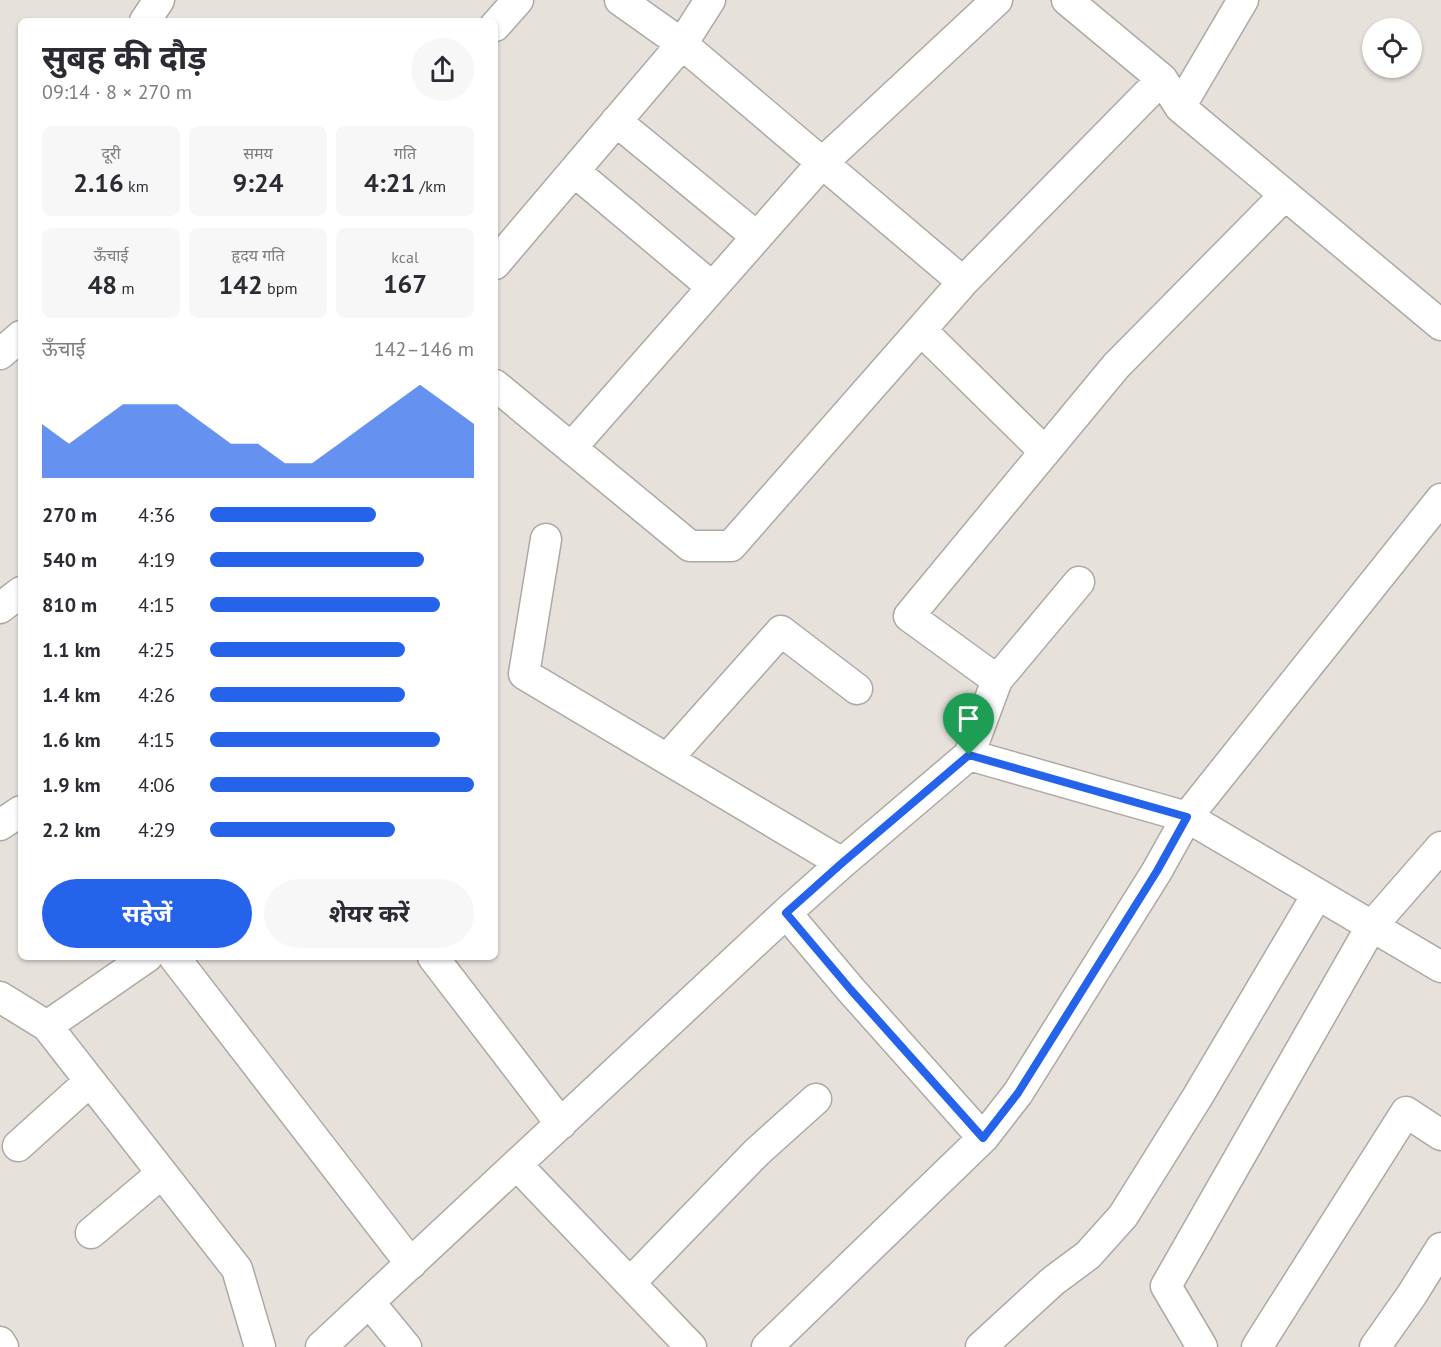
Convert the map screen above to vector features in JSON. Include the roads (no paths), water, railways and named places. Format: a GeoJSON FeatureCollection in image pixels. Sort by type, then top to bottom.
{"type":"FeatureCollection","features":[{"type":"Feature","properties":{"kind":"street"},"geometry":{"type":"LineString","coordinates":[[147,18],[159,0]]}},
{"type":"Feature","properties":{"kind":"street"},"geometry":{"type":"LineString","coordinates":[[620,0],[682,44],[963,282]]}},
{"type":"Feature","properties":{"kind":"street"},"geometry":{"type":"LineString","coordinates":[[498,260],[682,44],[710,0]]}},
{"type":"Feature","properties":{"kind":"street"},"geometry":{"type":"LineString","coordinates":[[571,448],[822,163],[997,0]]}},
{"type":"Feature","properties":{"kind":"street"},"geometry":{"type":"LineString","coordinates":[[1067,0],[1162,79],[1180,106],[1441,326]]}},
{"type":"Feature","properties":{"kind":"street"},"geometry":{"type":"LineString","coordinates":[[1180,106],[1243,0]]}},
{"type":"Feature","properties":{"kind":"street"},"geometry":{"type":"LineString","coordinates":[[498,387],[690,546],[731,546],[963,282],[1162,79]]}},
{"type":"Feature","properties":{"kind":"street"},"geometry":{"type":"LineString","coordinates":[[616,121],[757,237]]}},
{"type":"Feature","properties":{"kind":"street"},"geometry":{"type":"LineString","coordinates":[[574,171],[712,287]]}},
{"type":"Feature","properties":{"kind":"street"},"geometry":{"type":"LineString","coordinates":[[997,680],[909,616],[1116,366],[1285,195]]}},
{"type":"Feature","properties":{"kind":"street"},"geometry":{"type":"LineString","coordinates":[[921,330],[1045,452]]}},
{"type":"Feature","properties":{"kind":"street"},"geometry":{"type":"LineString","coordinates":[[0,354],[18,339]]}},
{"type":"Feature","properties":{"kind":"street"},"geometry":{"type":"LineString","coordinates":[[767,1347],[983,1138],[1024,1083],[1157,871],[1187,817],[1440,503]]}},
{"type":"Feature","properties":{"kind":"street"},"geometry":{"type":"LineString","coordinates":[[546,539],[524,674],[842,863]]}},
{"type":"Feature","properties":{"kind":"street"},"geometry":{"type":"LineString","coordinates":[[321,1347],[786,913],[969,755],[997,680],[1079,582]]}},
{"type":"Feature","properties":{"kind":"street"},"geometry":{"type":"LineString","coordinates":[[0,608],[18,594]]}},
{"type":"Feature","properties":{"kind":"street"},"geometry":{"type":"LineString","coordinates":[[667,759],[781,631],[857,689]]}},
{"type":"Feature","properties":{"kind":"street"},"geometry":{"type":"LineString","coordinates":[[969,755],[1187,817],[1441,967]]}},
{"type":"Feature","properties":{"kind":"street"},"geometry":{"type":"LineString","coordinates":[[0,825],[18,813]]}},
{"type":"Feature","properties":{"kind":"street"},"geometry":{"type":"LineString","coordinates":[[1202,1347],[1166,1286],[1371,927],[1441,847]]}},
{"type":"Feature","properties":{"kind":"street"},"geometry":{"type":"LineString","coordinates":[[981,1347],[1053,1281],[1088,1255],[1124,1215],[1198,1096],[1317,895]]}},
{"type":"Feature","properties":{"kind":"street"},"geometry":{"type":"LineString","coordinates":[[786,913],[851,990],[983,1138]]}},
{"type":"Feature","properties":{"kind":"street"},"geometry":{"type":"LineString","coordinates":[[47,1026],[143,960]]}},
{"type":"Feature","properties":{"kind":"street"},"geometry":{"type":"LineString","coordinates":[[176,960],[411,1264]]}},
{"type":"Feature","properties":{"kind":"street"},"geometry":{"type":"LineString","coordinates":[[435,960],[561,1124]]}},
{"type":"Feature","properties":{"kind":"street"},"geometry":{"type":"LineString","coordinates":[[0,997],[47,1026],[237,1269],[260,1347]]}},
{"type":"Feature","properties":{"kind":"street"},"geometry":{"type":"LineString","coordinates":[[18,1146],[90,1081]]}},
{"type":"Feature","properties":{"kind":"street"},"geometry":{"type":"LineString","coordinates":[[630,1283],[757,1152],[816,1099]]}},
{"type":"Feature","properties":{"kind":"street"},"geometry":{"type":"LineString","coordinates":[[1257,1347],[1406,1112],[1441,1135]]}},
{"type":"Feature","properties":{"kind":"street"},"geometry":{"type":"LineString","coordinates":[[517,1165],[630,1283],[675,1341]]}},
{"type":"Feature","properties":{"kind":"street"},"geometry":{"type":"LineString","coordinates":[[91,1233],[162,1173]]}},
{"type":"Feature","properties":{"kind":"street"},"geometry":{"type":"LineString","coordinates":[[1375,1347],[1441,1248]]}},
{"type":"Feature","properties":{"kind":"street"},"geometry":{"type":"LineString","coordinates":[[369,1302],[406,1347]]}},
{"type":"Feature","properties":{"kind":"street"},"geometry":{"type":"LineString","coordinates":[[0,1342],[3,1347]]}}]}
